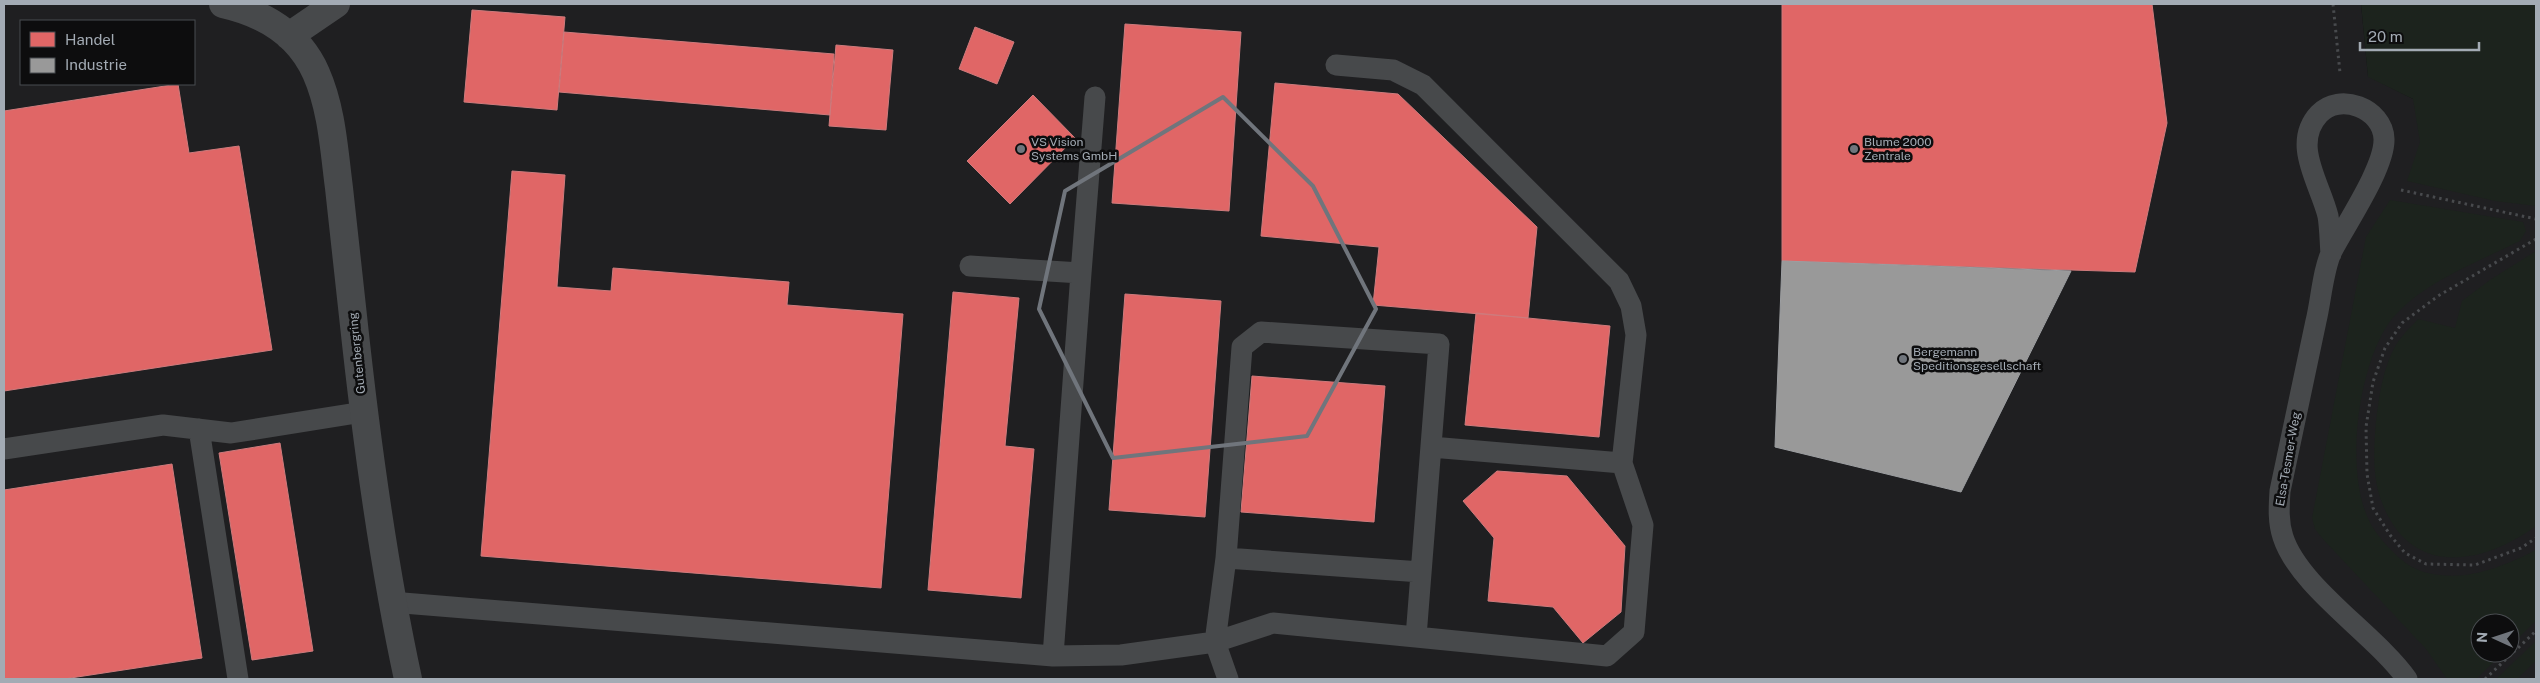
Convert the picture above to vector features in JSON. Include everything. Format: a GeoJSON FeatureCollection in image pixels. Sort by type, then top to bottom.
{"type":"FeatureCollection","features":[{"type":"Feature","properties":{"kind":"street","name":"Gutenbergring"},"geometry":{"type":"LineString","coordinates":[[223,4],[246,9],[271,21],[289,36],[304,54],[316,74],[332,126],[363,412],[391,602],[408,679]]}},
{"type":"Feature","properties":{"kind":"street"},"geometry":{"type":"LineString","coordinates":[[289,36],[336,4]]}},
{"type":"Feature","properties":{"kind":"lane"},"geometry":{"type":"LineString","coordinates":[[391,602],[1053,656],[1121,655],[1215,642],[1273,623],[1607,656],[1634,632],[1643,525],[1622,463],[1636,335],[1631,306],[1620,281],[1423,85],[1393,70],[1336,65]]}},
{"type":"Feature","properties":{"kind":"lane"},"geometry":{"type":"LineString","coordinates":[[1053,656],[1095,97]]}},
{"type":"Feature","properties":{"kind":"lane","name":"Elsa-Tesmer-Weg"},"geometry":{"type":"LineString","coordinates":[[2330,254],[2380,162],[2384,138],[2378,120],[2367,110],[2352,104],[2336,104],[2321,111],[2310,124],[2305,144],[2328,217],[2330,254],[2280,491],[2278,516],[2283,538],[2296,562],[2311,580],[2407,679]]}},
{"type":"Feature","properties":{"kind":"lane"},"geometry":{"type":"LineString","coordinates":[[970,266],[1081,273]]}},
{"type":"Feature","properties":{"kind":"lane"},"geometry":{"type":"LineString","coordinates":[[1228,679],[1215,642],[1226,558],[1242,347],[1261,332],[1439,344],[1416,637]]}},
{"type":"Feature","properties":{"kind":"lane"},"geometry":{"type":"LineString","coordinates":[[4,450],[163,425],[231,433],[363,412]]}},
{"type":"Feature","properties":{"kind":"lane"},"geometry":{"type":"LineString","coordinates":[[199,429],[238,679]]}},
{"type":"Feature","properties":{"kind":"lane"},"geometry":{"type":"LineString","coordinates":[[1431,448],[1622,463]]}},
{"type":"Feature","properties":{"kind":"lane"},"geometry":{"type":"LineString","coordinates":[[1226,558],[1421,572]]}},
{"type":"Feature","properties":{"kind":"path"},"geometry":{"type":"LineString","coordinates":[[2333,4],[2342,104]]}},
{"type":"Feature","properties":{"kind":"path"},"geometry":{"type":"LineString","coordinates":[[2369,183],[2536,219]]}},
{"type":"Feature","properties":{"kind":"path"},"geometry":{"type":"LineString","coordinates":[[2536,240],[2438,296],[2402,322],[2385,348],[2373,382],[2366,427],[2367,474],[2373,508],[2390,535],[2405,553],[2426,564],[2475,565],[2521,548],[2536,538]]}},
{"type":"Feature","properties":{"kind":"path"},"geometry":{"type":"LineString","coordinates":[[2485,679],[2536,631]]}},
{"type":"Feature","properties":{"kind":"highlighted area"},"geometry":{"type":"Polygon","coordinates":[[[1223,97],[1313,186],[1376,309],[1307,436],[1113,458],[1039,309],[1065,191],[1223,97]]]}},
{"type":"Feature","properties":{"kind":"shaded area"},"geometry":{"type":"Polygon","coordinates":[[[4,4],[2361,4],[2368,76],[2413,99],[2536,121],[2536,679],[4,679],[4,4]]]}},
{"type":"Feature","properties":{"kind":"shaded area"},"geometry":{"type":"Polygon","coordinates":[[[2361,4],[2536,4],[2536,206],[2495,201],[2407,181],[2420,142],[2413,99],[2368,77],[2361,4]]]}},
{"type":"Feature","properties":{"kind":"shaded area"},"geometry":{"type":"Polygon","coordinates":[[[2390,200],[2523,222],[2526,231],[2520,241],[2446,277],[2411,300],[2396,314],[2385,329],[2376,348],[2362,395],[2358,421],[2357,472],[2367,516],[2382,540],[2393,552],[2413,568],[2428,573],[2457,576],[2497,567],[2536,550],[2536,621],[2520,636],[2520,613],[2470,613],[2470,663],[2493,663],[2476,679],[2447,679],[2426,649],[2322,538],[2315,529],[2312,518],[2366,237],[2390,200]]]}},
{"type":"Feature","properties":{"kind":"shaded area"},"geometry":{"type":"Polygon","coordinates":[[[2536,251],[2536,526],[2515,540],[2493,550],[2470,556],[2448,557],[2428,553],[2409,543],[2393,525],[2378,491],[2374,461],[2375,431],[2380,392],[2388,363],[2398,341],[2418,319],[2455,328],[2462,301],[2490,280],[2536,251]]]}},
{"type":"Feature","properties":{"kind":"shaded area"},"geometry":{"type":"Polygon","coordinates":[[[2536,641],[2536,661],[2517,679],[2496,679],[2513,663],[2520,663],[2520,656],[2536,641]]]}},
{"type":"Feature","properties":{"kind":"building: Handel"},"geometry":{"type":"Polygon","coordinates":[[[1782,4],[2152,4],[2167,123],[2135,272],[1782,261],[1782,4]]]}},
{"type":"Feature","properties":{"kind":"building: Handel"},"geometry":{"type":"Polygon","coordinates":[[[472,10],[565,17],[557,110],[464,102],[472,10]]]}},
{"type":"Feature","properties":{"kind":"building: Handel"},"geometry":{"type":"Polygon","coordinates":[[[1125,24],[1241,32],[1229,211],[1112,203],[1125,24]]]}},
{"type":"Feature","properties":{"kind":"building: Handel"},"geometry":{"type":"Polygon","coordinates":[[[975,27],[1014,42],[997,84],[959,69],[975,27]]]}},
{"type":"Feature","properties":{"kind":"building: Handel"},"geometry":{"type":"Polygon","coordinates":[[[564,32],[834,54],[830,115],[559,92],[564,32]]]}},
{"type":"Feature","properties":{"kind":"building: Handel"},"geometry":{"type":"Polygon","coordinates":[[[836,45],[893,50],[886,130],[829,126],[836,45]]]}},
{"type":"Feature","properties":{"kind":"building: Handel"},"geometry":{"type":"Polygon","coordinates":[[[1275,83],[1398,94],[1537,227],[1528,318],[1373,305],[1379,247],[1261,236],[1275,83]]]}},
{"type":"Feature","properties":{"kind":"building: Handel"},"geometry":{"type":"Polygon","coordinates":[[[178,85],[189,153],[239,146],[272,350],[4,391],[4,111],[178,85]]]}},
{"type":"Feature","properties":{"kind":"building: Handel","name":"VS Vision Systems GmbH"},"geometry":{"type":"Polygon","coordinates":[[[1033,95],[1075,138],[1010,204],[967,161],[1033,95]]]}},
{"type":"Feature","properties":{"kind":"building: Handel"},"geometry":{"type":"Polygon","coordinates":[[[512,171],[565,175],[557,287],[611,291],[613,268],[789,282],[787,305],[903,314],[881,588],[481,556],[512,171]]]}},
{"type":"Feature","properties":{"kind":"building: Handel"},"geometry":{"type":"Polygon","coordinates":[[[953,292],[1019,298],[1005,446],[1034,449],[1021,598],[928,590],[953,292]]]}},
{"type":"Feature","properties":{"kind":"building: Handel"},"geometry":{"type":"Polygon","coordinates":[[[1125,294],[1221,301],[1205,517],[1109,510],[1125,294]]]}},
{"type":"Feature","properties":{"kind":"building: Handel"},"geometry":{"type":"Polygon","coordinates":[[[1476,313],[1610,326],[1599,437],[1465,425],[1476,313]]]}},
{"type":"Feature","properties":{"kind":"building: Handel"},"geometry":{"type":"Polygon","coordinates":[[[1252,376],[1385,386],[1374,522],[1241,512],[1252,376]]]}},
{"type":"Feature","properties":{"kind":"building: Handel"},"geometry":{"type":"Polygon","coordinates":[[[280,443],[313,651],[252,660],[219,453],[280,443]]]}},
{"type":"Feature","properties":{"kind":"building: Handel"},"geometry":{"type":"Polygon","coordinates":[[[172,464],[202,658],[64,679],[4,679],[4,490],[172,464]]]}},
{"type":"Feature","properties":{"kind":"building: Handel"},"geometry":{"type":"Polygon","coordinates":[[[1497,471],[1567,476],[1625,546],[1621,612],[1583,643],[1553,607],[1488,601],[1494,538],[1463,501],[1497,471]]]}},
{"type":"Feature","properties":{"kind":"building: Industrie","name":"Bergemann Speditionsgesellschaft"},"geometry":{"type":"Polygon","coordinates":[[[1782,261],[2071,271],[1961,492],[1775,447],[1782,261]]]}},
{"type":"Feature","properties":{"kind":"place","name":"VS Vision Systems GmbH"},"geometry":{"type":"Point","coordinates":[1021,149]}},
{"type":"Feature","properties":{"kind":"place","name":"Blume 2000 Zentrale"},"geometry":{"type":"Point","coordinates":[1854,149]}},
{"type":"Feature","properties":{"kind":"place","name":"Bergemann Speditionsgesellschaft"},"geometry":{"type":"Point","coordinates":[1903,359]}}]}
